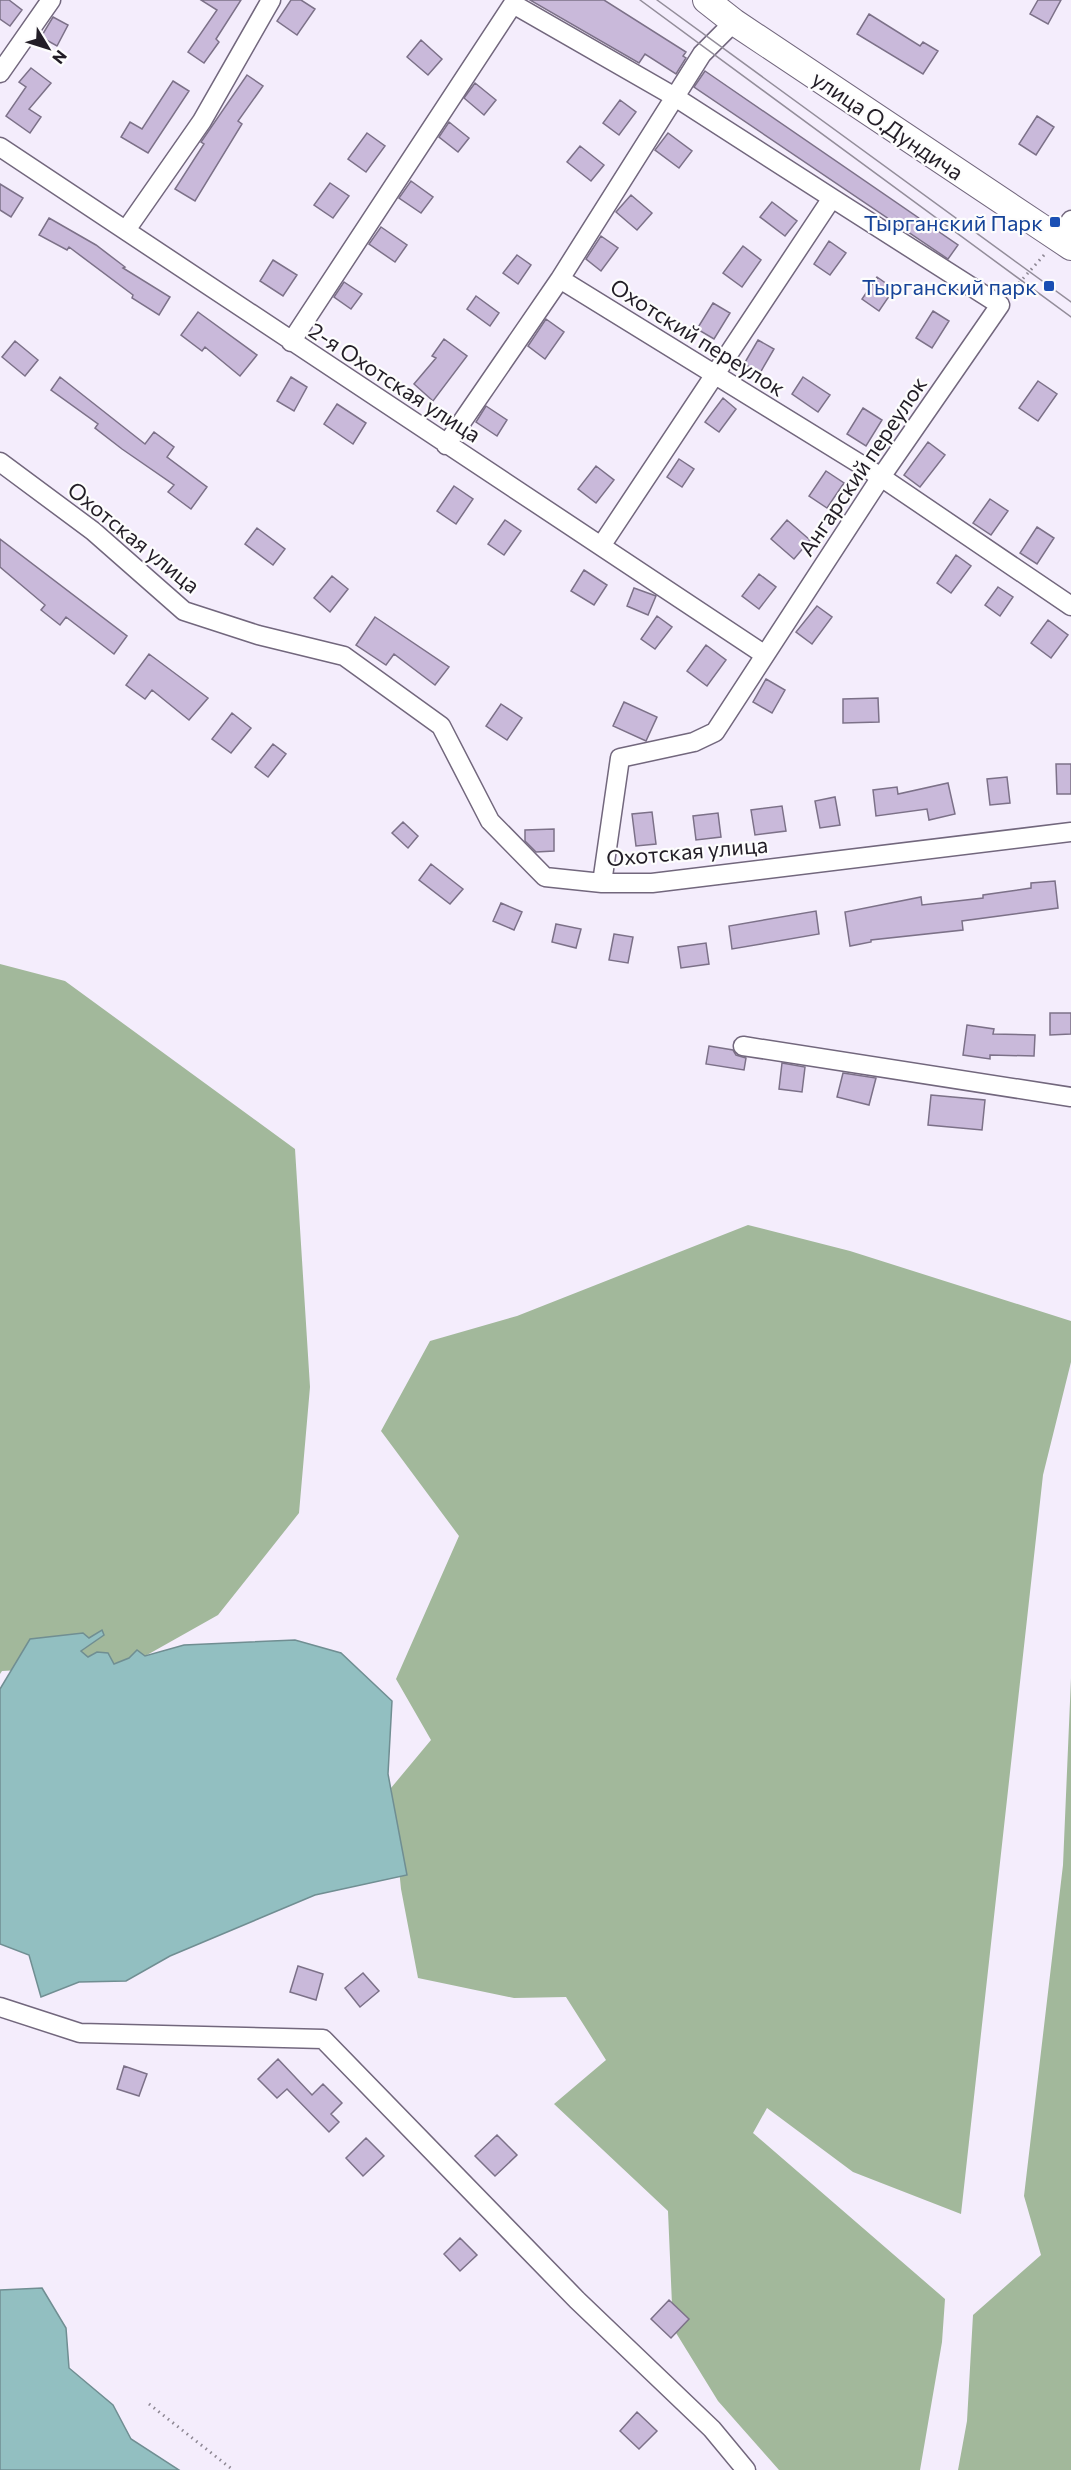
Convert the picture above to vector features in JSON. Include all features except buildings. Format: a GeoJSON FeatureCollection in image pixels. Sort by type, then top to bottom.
{"type":"FeatureCollection","features":[{"type":"Feature","properties":{"kind":"main road","name":"улица О.Дундича"},"geometry":{"type":"LineString","coordinates":[[711,1],[734,22],[1067,235]]}},
{"type":"Feature","properties":{"kind":"street"},"geometry":{"type":"LineString","coordinates":[[0,73],[51,0]]}},
{"type":"Feature","properties":{"kind":"street"},"geometry":{"type":"LineString","coordinates":[[126,231],[202,121],[271,0]]}},
{"type":"Feature","properties":{"kind":"street"},"geometry":{"type":"LineString","coordinates":[[291,342],[510,2],[675,97],[1000,305]]}},
{"type":"Feature","properties":{"kind":"street"},"geometry":{"type":"LineString","coordinates":[[446,445],[560,279],[702,54],[734,22]]}},
{"type":"Feature","properties":{"kind":"street","name":"2-я Охотская улица"},"geometry":{"type":"LineString","coordinates":[[0,147],[765,655]]}},
{"type":"Feature","properties":{"kind":"street"},"geometry":{"type":"LineString","coordinates":[[601,546],[832,198]]}},
{"type":"Feature","properties":{"kind":"street","name":"Охотский переулок"},"geometry":{"type":"LineString","coordinates":[[560,279],[881,477],[1071,606]]}},
{"type":"Feature","properties":{"kind":"street","name":"Ангарский переулок"},"geometry":{"type":"LineString","coordinates":[[602,883],[620,758],[694,742],[715,732],[881,477],[1000,305]]}},
{"type":"Feature","properties":{"kind":"street","name":"Охотская улица"},"geometry":{"type":"LineString","coordinates":[[0,462],[93,531],[184,611],[258,635],[344,657],[441,726],[490,821],[545,877],[602,883],[652,883],[1071,832]]}},
{"type":"Feature","properties":{"kind":"street"},"geometry":{"type":"LineString","coordinates":[[743,1046],[1071,1097]]}},
{"type":"Feature","properties":{"kind":"street"},"geometry":{"type":"LineString","coordinates":[[0,2007],[80,2033],[323,2039],[577,2300],[712,2428],[746,2470]]}},
{"type":"Feature","properties":{"kind":"path"},"geometry":{"type":"LineString","coordinates":[[1000,305],[1067,235]]}},
{"type":"Feature","properties":{"kind":"path"},"geometry":{"type":"LineString","coordinates":[[149,2404],[233,2470]]}},
{"type":"Feature","properties":{"kind":"shaded area"},"geometry":{"type":"Polygon","coordinates":[[[0,964],[65,981],[295,1149],[310,1387],[299,1513],[218,1615],[131,1664],[2,1671],[0,1674],[0,964]]]}},
{"type":"Feature","properties":{"kind":"shaded area"},"geometry":{"type":"Polygon","coordinates":[[[748,1225],[850,1251],[1071,1321],[1071,1362],[1043,1475],[961,2214],[853,2172],[767,2108],[753,2133],[945,2299],[942,2342],[920,2470],[779,2470],[718,2401],[673,2328],[668,2211],[554,2104],[606,2060],[566,1997],[514,1998],[418,1978],[401,1889],[391,1788],[431,1740],[396,1679],[459,1536],[381,1431],[430,1341],[517,1316],[748,1225]]]}},
{"type":"Feature","properties":{"kind":"shaded area"},"geometry":{"type":"Polygon","coordinates":[[[102,1630],[104,1635],[81,1651],[88,1657],[97,1652],[108,1653],[114,1664],[129,1658],[137,1650],[145,1656],[184,1645],[295,1640],[341,1653],[392,1701],[388,1774],[407,1875],[315,1895],[170,1956],[126,1981],[79,1982],[41,1997],[29,1955],[0,1944],[0,1689],[30,1639],[83,1633],[89,1638],[102,1630]]]}},
{"type":"Feature","properties":{"kind":"shaded area"},"geometry":{"type":"Polygon","coordinates":[[[1071,1678],[1071,2470],[958,2470],[967,2421],[973,2315],[1041,2255],[1024,2196],[1063,1865],[1071,1678]]]}},
{"type":"Feature","properties":{"kind":"shaded area"},"geometry":{"type":"Polygon","coordinates":[[[42,2288],[66,2328],[69,2368],[113,2405],[131,2439],[179,2470],[0,2470],[0,2290],[42,2288]]]}},
{"type":"Feature","properties":{"kind":"tram line"},"geometry":{"type":"LineString","coordinates":[[640,0],[1071,317]]}},
{"type":"Feature","properties":{"kind":"tram line"},"geometry":{"type":"LineString","coordinates":[[657,0],[1071,302]]}},
{"type":"Feature","properties":{"kind":"place","name":"Тырганский Парк"},"geometry":{"type":"Point","coordinates":[1055,222]}},
{"type":"Feature","properties":{"kind":"place","name":"Тырганский парк"},"geometry":{"type":"Point","coordinates":[1049,286]}}]}
